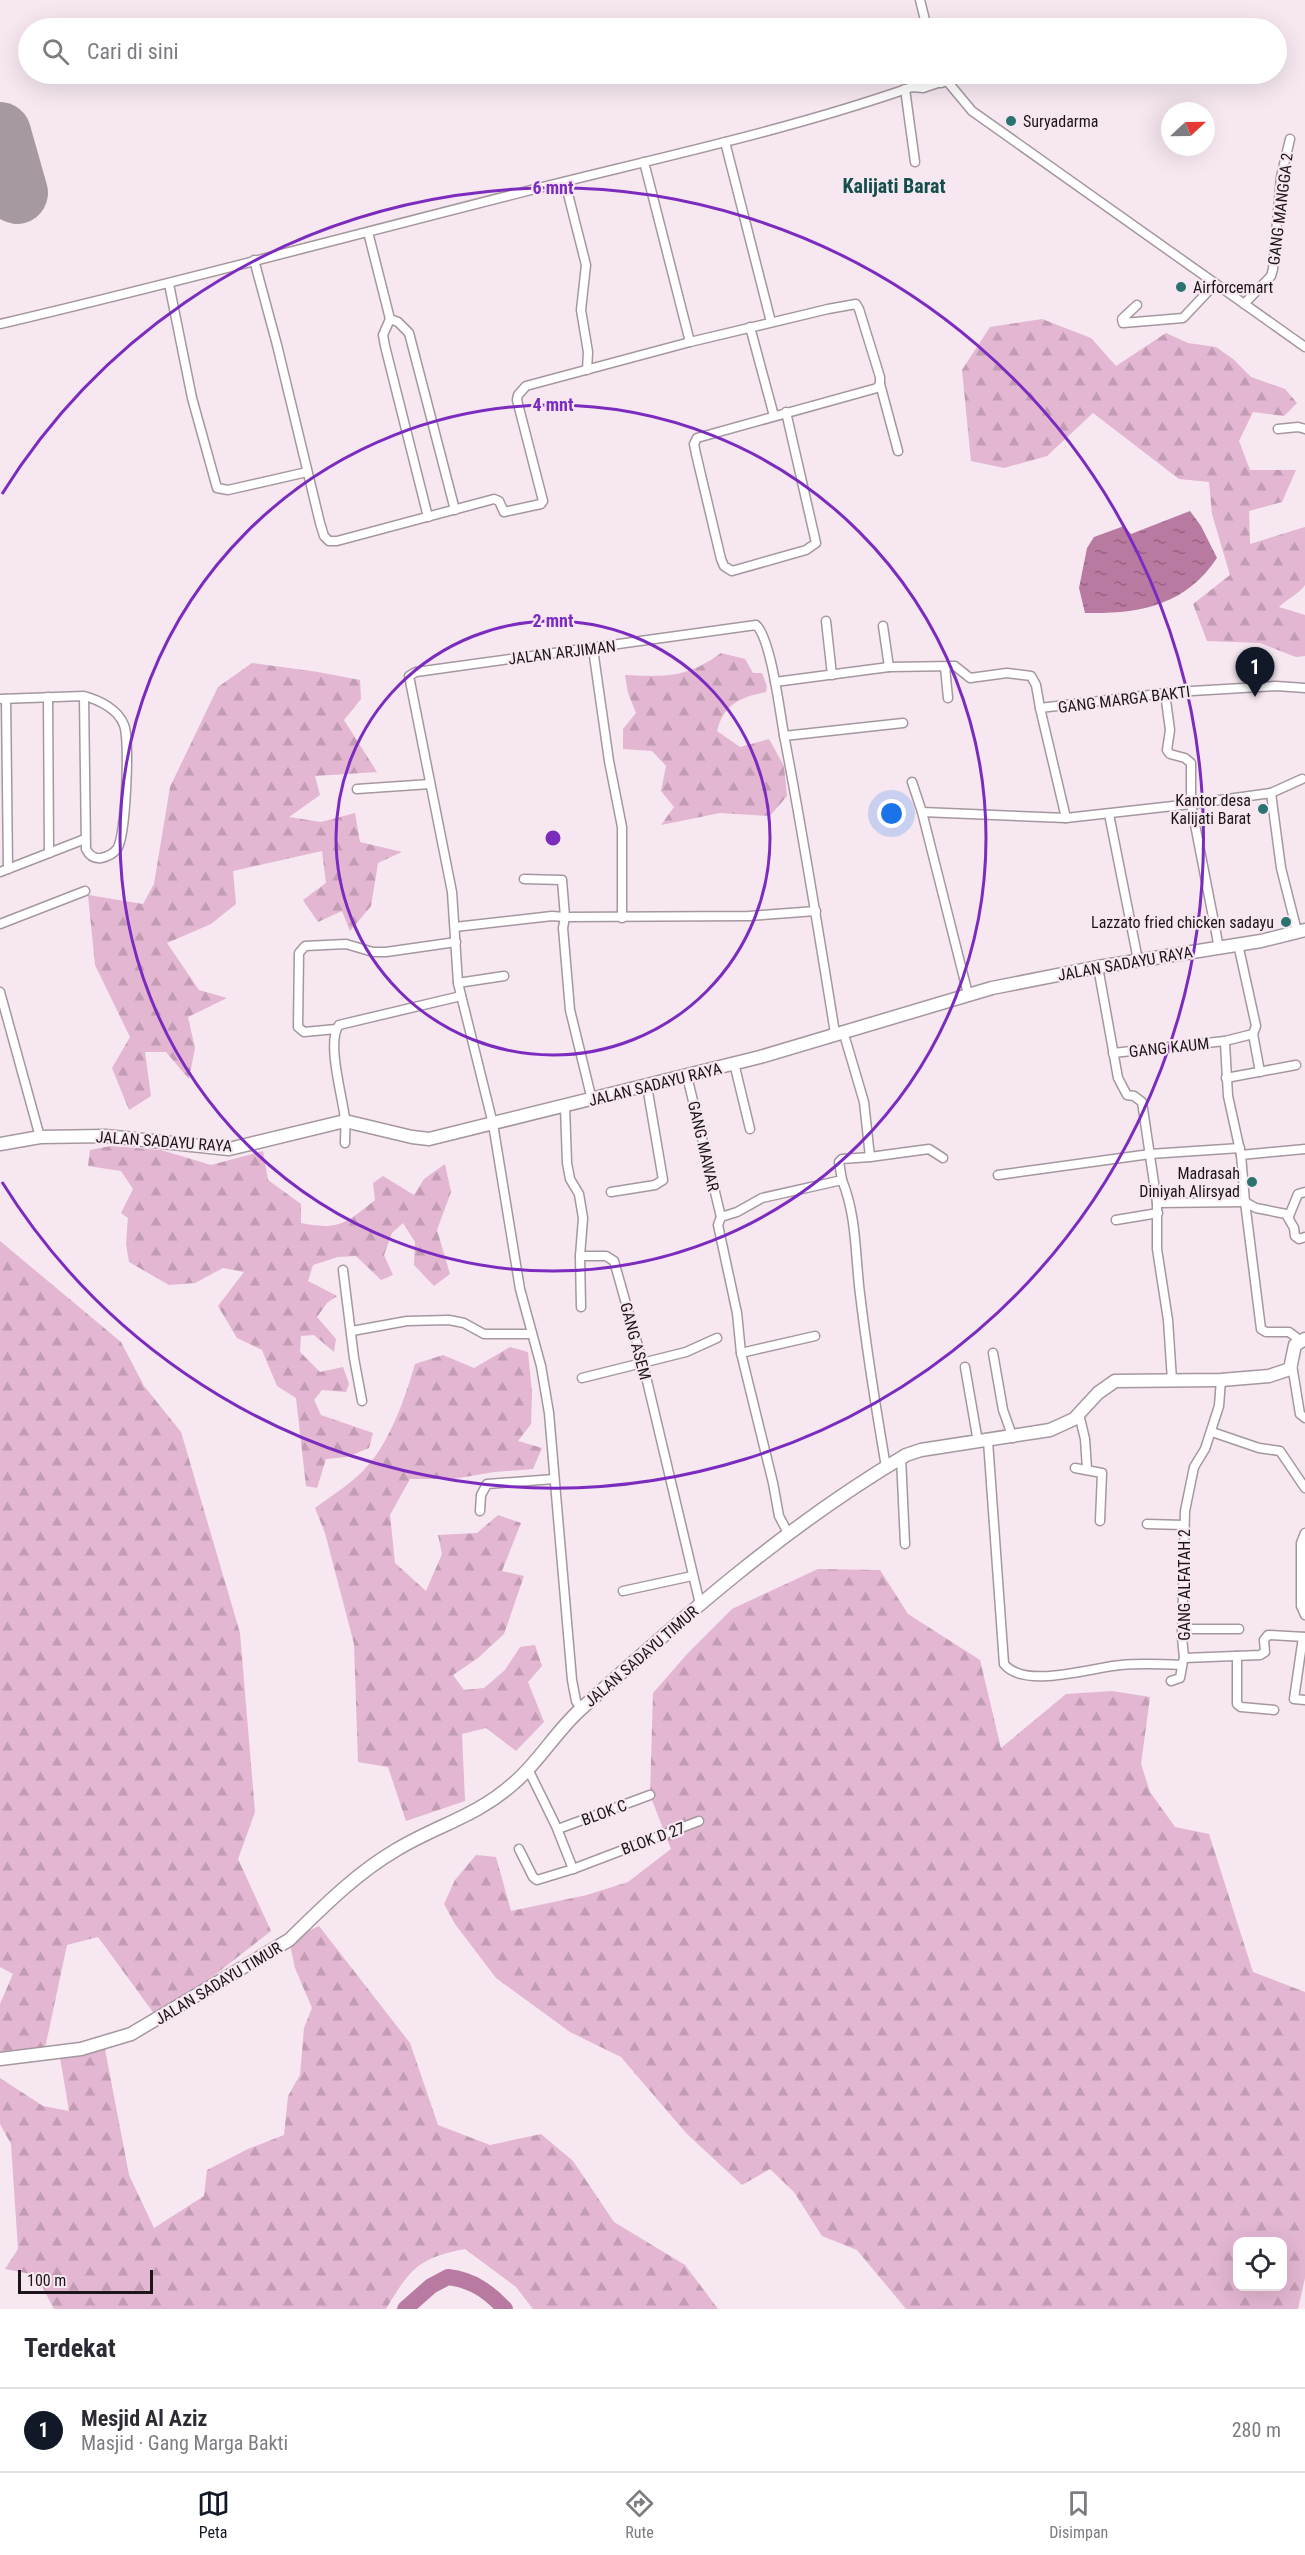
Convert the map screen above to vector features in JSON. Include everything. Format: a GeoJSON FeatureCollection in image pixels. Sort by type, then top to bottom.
{"type":"FeatureCollection","features":[{"type":"Feature","properties":{"kind":"street"},"geometry":{"type":"LineString","coordinates":[[920,0],[924,18]]}},
{"type":"Feature","properties":{"kind":"street"},"geometry":{"type":"LineString","coordinates":[[913,84],[909,88],[915,162]]}},
{"type":"Feature","properties":{"kind":"street"},"geometry":{"type":"LineString","coordinates":[[0,324],[169,284],[254,260],[725,142],[909,88],[922,88],[935,84]]}},
{"type":"Feature","properties":{"kind":"street"},"geometry":{"type":"LineString","coordinates":[[955,84],[972,111],[1305,347]]}},
{"type":"Feature","properties":{"kind":"street","name":"GANG MANGGA 2"},"geometry":{"type":"LineString","coordinates":[[1244,304],[1271,276],[1276,249],[1281,177],[1290,139]]}},
{"type":"Feature","properties":{"kind":"street"},"geometry":{"type":"LineString","coordinates":[[725,142],[771,322]]}},
{"type":"Feature","properties":{"kind":"street"},"geometry":{"type":"LineString","coordinates":[[644,162],[690,342]]}},
{"type":"Feature","properties":{"kind":"street"},"geometry":{"type":"LineString","coordinates":[[564,182],[586,265],[581,310],[588,352],[587,370]]}},
{"type":"Feature","properties":{"kind":"street"},"geometry":{"type":"LineString","coordinates":[[368,232],[390,319],[383,335],[385,346],[428,518]]}},
{"type":"Feature","properties":{"kind":"street"},"geometry":{"type":"LineString","coordinates":[[254,260],[320,523],[328,541],[337,542],[496,499],[504,512],[542,503],[518,395],[526,386],[750,327],[856,304],[880,377],[898,451]]}},
{"type":"Feature","properties":{"kind":"street"},"geometry":{"type":"LineString","coordinates":[[169,284],[192,398],[217,488],[228,490],[307,472]]}},
{"type":"Feature","properties":{"kind":"street"},"geometry":{"type":"LineString","coordinates":[[1137,305],[1122,319],[1123,323],[1183,318],[1215,284]]}},
{"type":"Feature","properties":{"kind":"street"},"geometry":{"type":"LineString","coordinates":[[390,319],[398,322],[409,333],[455,510]]}},
{"type":"Feature","properties":{"kind":"street"},"geometry":{"type":"LineString","coordinates":[[750,327],[774,416]]}},
{"type":"Feature","properties":{"kind":"street"},"geometry":{"type":"LineString","coordinates":[[786,412],[816,543],[806,550],[732,571],[724,566],[721,559],[694,444],[697,438],[703,435],[786,412],[876,388],[880,384]]}},
{"type":"Feature","properties":{"kind":"street"},"geometry":{"type":"LineString","coordinates":[[1278,429],[1298,427],[1305,429]]}},
{"type":"Feature","properties":{"kind":"street"},"geometry":{"type":"LineString","coordinates":[[826,621],[832,675]]}},
{"type":"Feature","properties":{"kind":"street","name":"JALAN ARJIMAN"},"geometry":{"type":"LineString","coordinates":[[581,1709],[573,1686],[549,1413],[542,1366],[520,1289],[493,1124],[458,983],[453,892],[409,681],[411,673],[756,625],[763,634],[775,682],[839,1032],[864,1102],[870,1157]]}},
{"type":"Feature","properties":{"kind":"street"},"geometry":{"type":"LineString","coordinates":[[883,626],[889,667]]}},
{"type":"Feature","properties":{"kind":"street"},"geometry":{"type":"LineString","coordinates":[[593,649],[609,761],[622,827],[622,918]]}},
{"type":"Feature","properties":{"kind":"street"},"geometry":{"type":"LineString","coordinates":[[775,682],[889,667],[959,667],[970,678],[1006,673],[1031,676],[1036,685],[1040,708]]}},
{"type":"Feature","properties":{"kind":"street"},"geometry":{"type":"LineString","coordinates":[[945,667],[948,699]]}},
{"type":"Feature","properties":{"kind":"street","name":"GANG MARGA BAKTI"},"geometry":{"type":"LineString","coordinates":[[1065,818],[1040,708],[1218,688],[1305,688]]}},
{"type":"Feature","properties":{"kind":"street"},"geometry":{"type":"LineString","coordinates":[[1166,693],[1170,730],[1167,750],[1170,754],[1185,758],[1191,763],[1191,804],[1219,948]]}},
{"type":"Feature","properties":{"kind":"street"},"geometry":{"type":"LineString","coordinates":[[84,696],[86,849],[93,857],[108,856],[116,850],[123,834],[127,740],[124,724],[114,711],[97,700],[84,696],[3,699],[4,871],[85,839]]}},
{"type":"Feature","properties":{"kind":"street"},"geometry":{"type":"LineString","coordinates":[[48,697],[49,853]]}},
{"type":"Feature","properties":{"kind":"street"},"geometry":{"type":"LineString","coordinates":[[784,736],[903,723]]}},
{"type":"Feature","properties":{"kind":"street"},"geometry":{"type":"LineString","coordinates":[[922,812],[1065,818],[1272,793],[1302,779]]}},
{"type":"Feature","properties":{"kind":"street"},"geometry":{"type":"LineString","coordinates":[[912,782],[922,812],[968,994]]}},
{"type":"Feature","properties":{"kind":"street"},"geometry":{"type":"LineString","coordinates":[[357,789],[430,784]]}},
{"type":"Feature","properties":{"kind":"street"},"geometry":{"type":"LineString","coordinates":[[1272,793],[1280,859],[1301,931]]}},
{"type":"Feature","properties":{"kind":"street"},"geometry":{"type":"LineString","coordinates":[[1109,814],[1138,960]]}},
{"type":"Feature","properties":{"kind":"street"},"geometry":{"type":"LineString","coordinates":[[524,879],[562,880],[565,917],[563,928],[570,1010],[592,1100]]}},
{"type":"Feature","properties":{"kind":"street"},"geometry":{"type":"LineString","coordinates":[[0,924],[85,891]]}},
{"type":"Feature","properties":{"kind":"street"},"geometry":{"type":"LineString","coordinates":[[455,927],[552,916],[622,918],[749,916],[816,911]]}},
{"type":"Feature","properties":{"kind":"street","name":"JALAN SADAYU RAYA"},"geometry":{"type":"LineString","coordinates":[[0,1144],[40,1137],[126,1137],[229,1149],[345,1121],[422,1139],[565,1107],[687,1076],[968,994],[1098,967],[1219,948],[1301,931]]}},
{"type":"Feature","properties":{"kind":"street"},"geometry":{"type":"LineString","coordinates":[[456,942],[386,952],[374,952],[346,944],[305,946],[299,953],[298,1027],[304,1032],[336,1029],[344,1023],[461,996]]}},
{"type":"Feature","properties":{"kind":"street"},"geometry":{"type":"LineString","coordinates":[[1238,944],[1256,1026],[1253,1034],[1260,1072]]}},
{"type":"Feature","properties":{"kind":"street"},"geometry":{"type":"LineString","coordinates":[[1098,967],[1113,1053],[1123,1090],[1142,1102],[1157,1203],[1157,1249],[1168,1320],[1172,1380]]}},
{"type":"Feature","properties":{"kind":"street"},"geometry":{"type":"LineString","coordinates":[[458,983],[504,976]]}},
{"type":"Feature","properties":{"kind":"street"},"geometry":{"type":"LineString","coordinates":[[0,992],[40,1137]]}},
{"type":"Feature","properties":{"kind":"street"},"geometry":{"type":"LineString","coordinates":[[336,1029],[336,1059],[345,1121],[345,1143]]}},
{"type":"Feature","properties":{"kind":"street","name":"GANG KAUM"},"geometry":{"type":"LineString","coordinates":[[1113,1053],[1226,1041],[1253,1034]]}},
{"type":"Feature","properties":{"kind":"street","name":"GANG KAUM"},"geometry":{"type":"LineString","coordinates":[[1226,1041],[1227,1096],[1241,1152],[1261,1329],[1266,1332],[1289,1332],[1303,1340]]}},
{"type":"Feature","properties":{"kind":"street"},"geometry":{"type":"LineString","coordinates":[[734,1063],[750,1129]]}},
{"type":"Feature","properties":{"kind":"street"},"geometry":{"type":"LineString","coordinates":[[1226,1078],[1296,1065]]}},
{"type":"Feature","properties":{"kind":"street","name":"GANG MAWAR"},"geometry":{"type":"LineString","coordinates":[[687,1076],[721,1217],[718,1225],[737,1314],[741,1353],[773,1483],[776,1504],[788,1533]]}},
{"type":"Feature","properties":{"kind":"street"},"geometry":{"type":"LineString","coordinates":[[611,1192],[655,1185],[663,1180],[647,1086]]}},
{"type":"Feature","properties":{"kind":"street"},"geometry":{"type":"LineString","coordinates":[[565,1107],[567,1163],[570,1179],[579,1194],[583,1218],[580,1256],[581,1307]]}},
{"type":"Feature","properties":{"kind":"street"},"geometry":{"type":"LineString","coordinates":[[886,1467],[857,1271],[856,1232],[839,1162],[842,1159],[928,1149],[943,1158]]}},
{"type":"Feature","properties":{"kind":"street"},"geometry":{"type":"LineString","coordinates":[[998,1176],[1150,1154],[1305,1149]]}},
{"type":"Feature","properties":{"kind":"street"},"geometry":{"type":"LineString","coordinates":[[721,1217],[737,1212],[762,1198],[842,1180]]}},
{"type":"Feature","properties":{"kind":"street"},"geometry":{"type":"LineString","coordinates":[[1305,1192],[1298,1194],[1289,1216],[1295,1236],[1299,1239],[1305,1238]]}},
{"type":"Feature","properties":{"kind":"street"},"geometry":{"type":"LineString","coordinates":[[1157,1203],[1245,1202],[1256,1208],[1282,1212],[1289,1216]]}},
{"type":"Feature","properties":{"kind":"street"},"geometry":{"type":"LineString","coordinates":[[1116,1220],[1158,1213]]}},
{"type":"Feature","properties":{"kind":"street","name":"GANG ASEM"},"geometry":{"type":"LineString","coordinates":[[580,1256],[606,1256],[614,1261],[644,1364],[700,1604]]}},
{"type":"Feature","properties":{"kind":"street"},"geometry":{"type":"LineString","coordinates":[[343,1270],[362,1401]]}},
{"type":"Feature","properties":{"kind":"street"},"geometry":{"type":"LineString","coordinates":[[352,1331],[407,1321],[449,1320],[464,1323],[484,1334],[532,1334]]}},
{"type":"Feature","properties":{"kind":"street"},"geometry":{"type":"LineString","coordinates":[[741,1353],[815,1336]]}},
{"type":"Feature","properties":{"kind":"street"},"geometry":{"type":"LineString","coordinates":[[582,1378],[686,1352],[717,1338]]}},
{"type":"Feature","properties":{"kind":"street"},"geometry":{"type":"LineString","coordinates":[[1303,1340],[1293,1350],[1292,1365],[1300,1414],[1305,1418]]}},
{"type":"Feature","properties":{"kind":"street"},"geometry":{"type":"LineString","coordinates":[[993,1353],[1001,1402],[1013,1437]]}},
{"type":"Feature","properties":{"kind":"street","name":"JALAN SADAYU TIMUR"},"geometry":{"type":"LineString","coordinates":[[0,2058],[81,2049],[119,2039],[146,2027],[289,1940],[304,1923],[381,1859],[476,1811],[515,1783],[581,1709],[700,1604],[788,1533],[901,1457],[921,1450],[1050,1430],[1065,1424],[1078,1414],[1111,1383],[1124,1380],[1221,1380],[1279,1374],[1286,1372],[1292,1365]]}},
{"type":"Feature","properties":{"kind":"street"},"geometry":{"type":"LineString","coordinates":[[964,1367],[983,1441],[1004,1664],[1008,1669],[1021,1674],[1059,1676],[1121,1665],[1183,1661],[1180,1678],[1171,1681]]}},
{"type":"Feature","properties":{"kind":"street","name":"GANG ALFATAH 2"},"geometry":{"type":"LineString","coordinates":[[1221,1380],[1219,1406],[1212,1432],[1194,1467],[1184,1525],[1183,1661],[1263,1654],[1264,1640],[1268,1635],[1304,1637]]}},
{"type":"Feature","properties":{"kind":"street"},"geometry":{"type":"LineString","coordinates":[[1078,1414],[1085,1438],[1087,1469]]}},
{"type":"Feature","properties":{"kind":"street"},"geometry":{"type":"LineString","coordinates":[[1212,1432],[1259,1448],[1280,1451],[1305,1488]]}},
{"type":"Feature","properties":{"kind":"street"},"geometry":{"type":"LineString","coordinates":[[901,1457],[905,1544]]}},
{"type":"Feature","properties":{"kind":"street"},"geometry":{"type":"LineString","coordinates":[[1075,1468],[1101,1471],[1103,1475],[1100,1521]]}},
{"type":"Feature","properties":{"kind":"street"},"geometry":{"type":"LineString","coordinates":[[480,1511],[481,1495],[487,1484],[554,1479]]}},
{"type":"Feature","properties":{"kind":"street"},"geometry":{"type":"LineString","coordinates":[[1148,1524],[1184,1525]]}},
{"type":"Feature","properties":{"kind":"street"},"geometry":{"type":"LineString","coordinates":[[1305,1533],[1301,1542],[1301,1605],[1305,1615]]}},
{"type":"Feature","properties":{"kind":"street"},"geometry":{"type":"LineString","coordinates":[[623,1591],[692,1576]]}},
{"type":"Feature","properties":{"kind":"street"},"geometry":{"type":"LineString","coordinates":[[1182,1629],[1239,1629]]}},
{"type":"Feature","properties":{"kind":"street"},"geometry":{"type":"LineString","coordinates":[[1304,1637],[1294,1699],[1305,1700]]}},
{"type":"Feature","properties":{"kind":"street"},"geometry":{"type":"LineString","coordinates":[[1237,1656],[1237,1704],[1241,1707],[1274,1710]]}},
{"type":"Feature","properties":{"kind":"street"},"geometry":{"type":"LineString","coordinates":[[528,1769],[558,1829],[573,1869]]}},
{"type":"Feature","properties":{"kind":"street","name":"BLOK C"},"geometry":{"type":"LineString","coordinates":[[558,1829],[650,1795]]}},
{"type":"Feature","properties":{"kind":"street","name":"BLOK D 27"},"geometry":{"type":"LineString","coordinates":[[519,1849],[533,1877],[539,1880],[699,1821]]}},
{"type":"Feature","properties":{"kind":"green space"},"geometry":{"type":"Polygon","coordinates":[[[1042,319],[1091,338],[1116,366],[1166,333],[1188,343],[1216,347],[1233,359],[1251,377],[1285,389],[1297,403],[1284,416],[1253,412],[1239,441],[1250,470],[1296,470],[1282,502],[1249,511],[1250,544],[1305,527],[1305,585],[1279,607],[1305,615],[1305,656],[1296,657],[1260,643],[1207,641],[1193,604],[1230,575],[1212,514],[1209,482],[1179,479],[1093,413],[1047,456],[1004,468],[971,461],[962,370],[990,327],[1042,319]]]}},
{"type":"Feature","properties":{"kind":"green space"},"geometry":{"type":"Polygon","coordinates":[[[721,653],[745,659],[753,673],[762,673],[767,686],[766,692],[741,699],[729,708],[720,721],[717,731],[740,747],[769,739],[784,766],[787,796],[770,816],[720,813],[661,825],[674,807],[661,791],[666,766],[652,751],[623,749],[623,729],[636,713],[628,693],[625,675],[675,674],[697,667],[721,653]]]}},
{"type":"Feature","properties":{"kind":"green space"},"geometry":{"type":"Polygon","coordinates":[[[252,663],[360,680],[361,699],[344,720],[377,772],[315,776],[320,795],[289,817],[321,822],[355,813],[360,842],[402,852],[378,863],[371,906],[350,931],[342,911],[318,922],[303,900],[326,883],[322,851],[233,871],[236,904],[211,924],[167,943],[199,990],[227,998],[188,1017],[195,1048],[189,1079],[166,1052],[145,1052],[151,1096],[129,1110],[112,1068],[130,1037],[95,965],[88,895],[143,904],[154,884],[170,787],[218,687],[252,663]]]}},
{"type":"Feature","properties":{"kind":"green space"},"geometry":{"type":"Polygon","coordinates":[[[111,1146],[161,1150],[211,1165],[263,1151],[268,1180],[301,1204],[301,1223],[325,1226],[349,1219],[375,1200],[373,1183],[383,1176],[414,1195],[424,1179],[445,1164],[451,1192],[437,1230],[450,1274],[434,1286],[414,1265],[415,1242],[403,1223],[392,1233],[384,1255],[393,1275],[381,1280],[356,1256],[338,1257],[313,1265],[308,1281],[337,1296],[327,1303],[317,1317],[336,1339],[334,1352],[314,1335],[301,1336],[300,1352],[320,1372],[343,1367],[349,1384],[346,1392],[322,1390],[314,1400],[321,1415],[373,1433],[369,1448],[347,1457],[326,1459],[317,1488],[306,1486],[296,1398],[277,1386],[262,1350],[237,1338],[218,1306],[244,1272],[223,1268],[195,1283],[169,1285],[129,1262],[126,1244],[128,1218],[121,1213],[133,1189],[121,1171],[88,1166],[90,1150],[111,1146]]]}},
{"type":"Feature","properties":{"kind":"green space"},"geometry":{"type":"Polygon","coordinates":[[[0,1241],[121,1342],[144,1386],[181,1432],[240,1633],[255,1812],[238,1859],[271,1931],[158,2019],[98,1937],[67,1945],[44,2053],[0,2058],[0,2004],[13,1974],[0,1967],[0,1241]]]}},
{"type":"Feature","properties":{"kind":"green space"},"geometry":{"type":"Polygon","coordinates":[[[510,1347],[528,1352],[532,1392],[531,1424],[518,1441],[542,1448],[533,1469],[494,1472],[453,1479],[410,1479],[390,1515],[395,1563],[426,1591],[442,1554],[438,1535],[477,1533],[498,1515],[521,1523],[502,1571],[524,1576],[504,1634],[478,1658],[453,1675],[464,1690],[484,1688],[505,1670],[520,1647],[535,1645],[542,1666],[528,1682],[544,1722],[516,1751],[486,1728],[462,1734],[465,1801],[406,1821],[388,1767],[358,1762],[354,1644],[325,1533],[315,1508],[352,1481],[373,1460],[395,1421],[415,1364],[443,1355],[474,1368],[510,1347]]]}},
{"type":"Feature","properties":{"kind":"green space"},"geometry":{"type":"Polygon","coordinates":[[[818,1569],[880,1570],[908,1614],[980,1660],[1001,1748],[1066,1694],[1112,1691],[1150,1697],[1141,1764],[1150,1792],[1175,1827],[1209,1834],[1253,1972],[1305,1992],[1305,2278],[1298,2309],[906,2309],[857,2250],[822,2236],[794,2192],[770,2169],[742,2185],[686,2133],[621,2057],[570,2032],[496,1978],[455,1924],[444,1904],[455,1880],[476,1855],[496,1857],[511,1911],[587,1895],[628,1882],[671,1849],[650,1795],[653,1693],[688,1653],[732,1609],[818,1569]]]}},
{"type":"Feature","properties":{"kind":"green space"},"geometry":{"type":"Polygon","coordinates":[[[319,1926],[410,2043],[438,2125],[490,2145],[541,2134],[573,2161],[614,2222],[685,2265],[718,2309],[533,2309],[516,2287],[465,2249],[436,2257],[417,2267],[402,2284],[386,2309],[54,2309],[36,2275],[5,2269],[18,2249],[11,2144],[0,2124],[0,2078],[43,2106],[69,2111],[59,2051],[104,2044],[129,2175],[154,2228],[204,2196],[207,2170],[248,2149],[284,2135],[288,2096],[300,2075],[304,2028],[312,2008],[295,1968],[289,1940],[319,1926]]]}},
{"type":"Feature","properties":{"kind":"water"},"geometry":{"type":"Polygon","coordinates":[[[1190,511],[1201,526],[1217,558],[1204,574],[1175,597],[1159,604],[1124,612],[1085,613],[1079,588],[1087,548],[1094,537],[1124,526],[1131,534],[1190,511]]]}},
{"type":"Feature","properties":{"kind":"waterway"},"geometry":{"type":"LineString","coordinates":[[405,2309],[431,2286],[448,2277],[480,2288],[505,2309]]}},
{"type":"Feature","properties":{"kind":"taxiway"},"geometry":{"type":"LineString","coordinates":[[0,197],[17,193]]}},
{"type":"Feature","properties":{"kind":"runway"},"geometry":{"type":"LineString","coordinates":[[0,133],[17,193]]}},
{"type":"Feature","properties":{"kind":"place","name":"Suryadarma"},"geometry":{"type":"Point","coordinates":[1011,121]}},
{"type":"Feature","properties":{"kind":"place","name":"Airforcemart"},"geometry":{"type":"Point","coordinates":[1181,287]}},
{"type":"Feature","properties":{"kind":"place","name":"Mesjid Al Aziz"},"geometry":{"type":"Point","coordinates":[1255,697]}},
{"type":"Feature","properties":{"kind":"place","name":"Kantor desa Kalijati Barat"},"geometry":{"type":"Point","coordinates":[1263,809]}},
{"type":"Feature","properties":{"kind":"place","name":"Lazzato fried chicken sadayu"},"geometry":{"type":"Point","coordinates":[1286,922]}},
{"type":"Feature","properties":{"kind":"place","name":"Madrasah Diniyah Alirsyad"},"geometry":{"type":"Point","coordinates":[1252,1182]}},
{"type":"Feature","properties":{"kind":"district","name":"Kalijati Barat"},"geometry":{"type":"Point","coordinates":[894,186]}}]}
